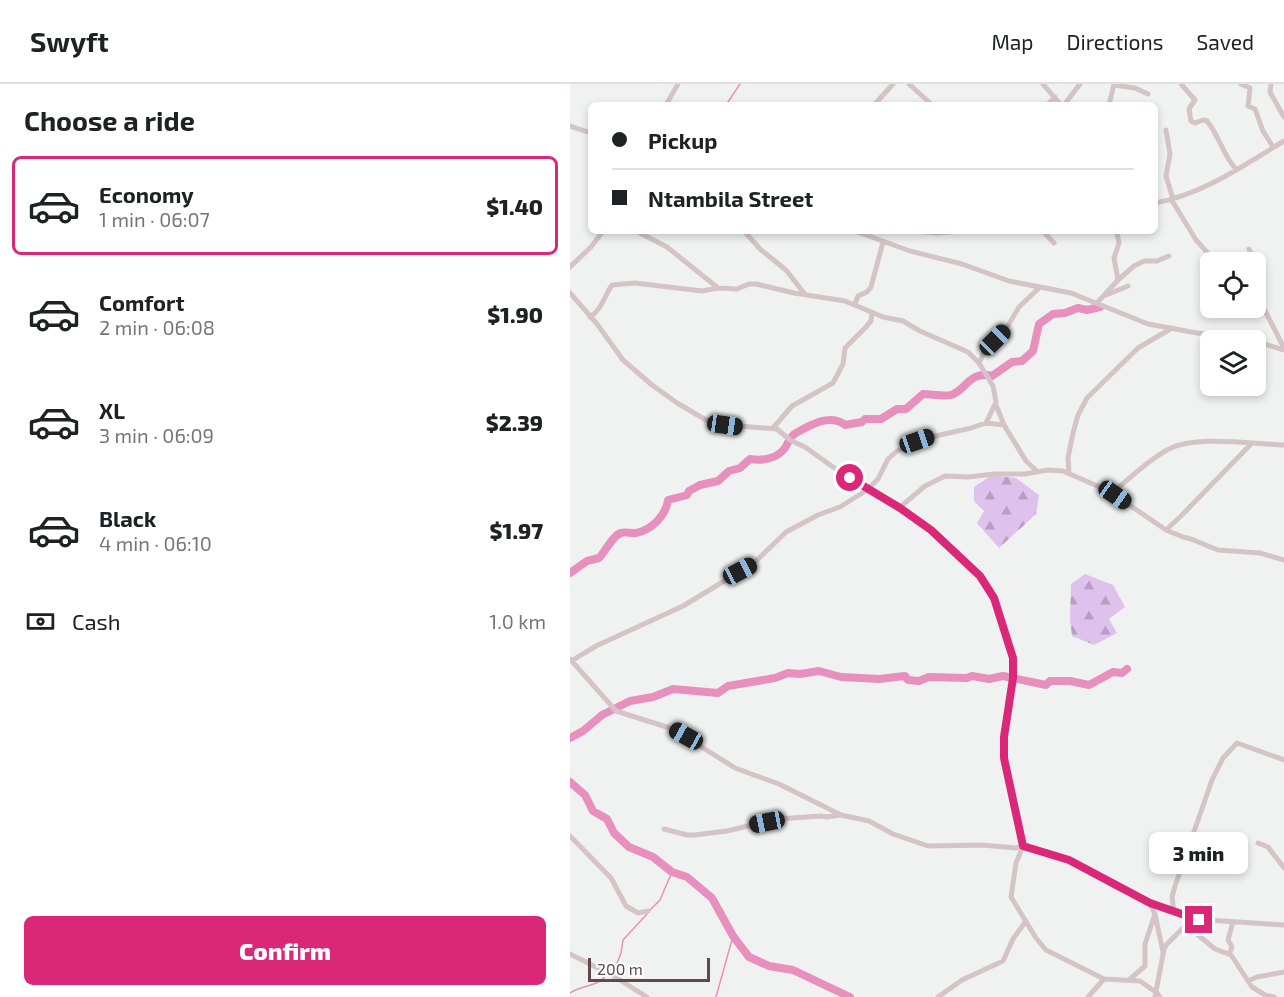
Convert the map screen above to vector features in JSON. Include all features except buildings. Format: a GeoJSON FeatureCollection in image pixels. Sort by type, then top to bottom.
{"type":"FeatureCollection","features":[{"type":"Feature","properties":{"kind":"street"},"geometry":{"type":"LineString","coordinates":[[668,102],[678,84]]}},
{"type":"Feature","properties":{"kind":"street"},"geometry":{"type":"LineString","coordinates":[[877,102],[893,84]]}},
{"type":"Feature","properties":{"kind":"street"},"geometry":{"type":"LineString","coordinates":[[909,84],[929,102]]}},
{"type":"Feature","properties":{"kind":"street"},"geometry":{"type":"LineString","coordinates":[[1043,84],[1059,102]]}},
{"type":"Feature","properties":{"kind":"street"},"geometry":{"type":"LineString","coordinates":[[1065,102],[1080,84]]}},
{"type":"Feature","properties":{"kind":"street"},"geometry":{"type":"LineString","coordinates":[[1111,102],[1114,84],[1135,88],[1148,94]]}},
{"type":"Feature","properties":{"kind":"street"},"geometry":{"type":"LineString","coordinates":[[1181,84],[1195,100],[1189,109],[1191,121],[1196,123],[1207,121],[1230,162],[1236,168]]}},
{"type":"Feature","properties":{"kind":"street"},"geometry":{"type":"LineString","coordinates":[[1241,84],[1250,88],[1248,107],[1255,109],[1263,131],[1273,147]]}},
{"type":"Feature","properties":{"kind":"street"},"geometry":{"type":"LineString","coordinates":[[1271,84],[1270,92],[1284,117]]}},
{"type":"Feature","properties":{"kind":"street"},"geometry":{"type":"LineString","coordinates":[[1050,102],[1054,97]]}},
{"type":"Feature","properties":{"kind":"street"},"geometry":{"type":"LineString","coordinates":[[570,126],[588,132]]}},
{"type":"Feature","properties":{"kind":"street"},"geometry":{"type":"LineString","coordinates":[[1166,130],[1170,154],[1166,176],[1172,199],[1196,240],[1207,252]]}},
{"type":"Feature","properties":{"kind":"street"},"geometry":{"type":"LineString","coordinates":[[1158,202],[1212,183],[1284,141]]}},
{"type":"Feature","properties":{"kind":"street"},"geometry":{"type":"LineString","coordinates":[[570,267],[601,234]]}},
{"type":"Feature","properties":{"kind":"street"},"geometry":{"type":"LineString","coordinates":[[642,234],[667,247],[718,288]]}},
{"type":"Feature","properties":{"kind":"street"},"geometry":{"type":"LineString","coordinates":[[747,234],[760,249],[786,270],[804,293]]}},
{"type":"Feature","properties":{"kind":"street"},"geometry":{"type":"LineString","coordinates":[[863,234],[917,253],[962,264],[1009,281],[1058,289],[1138,320],[1197,333],[1242,337],[1284,349]]}},
{"type":"Feature","properties":{"kind":"street"},"geometry":{"type":"LineString","coordinates":[[1046,234],[1054,243]]}},
{"type":"Feature","properties":{"kind":"street"},"geometry":{"type":"LineString","coordinates":[[1117,234],[1119,243],[1114,258],[1118,280]]}},
{"type":"Feature","properties":{"kind":"street"},"geometry":{"type":"LineString","coordinates":[[855,304],[858,296],[867,292],[871,287],[883,242]]}},
{"type":"Feature","properties":{"kind":"street"},"geometry":{"type":"LineString","coordinates":[[1097,303],[1134,266],[1144,261],[1157,261],[1169,256]]}},
{"type":"Feature","properties":{"kind":"street"},"geometry":{"type":"LineString","coordinates":[[590,317],[598,312],[612,285],[635,283],[702,291],[718,288],[737,289],[753,284],[855,304],[872,313],[903,321],[968,352],[979,363],[993,386],[996,403],[1004,424],[1026,461],[1037,471]]}},
{"type":"Feature","properties":{"kind":"street"},"geometry":{"type":"LineString","coordinates":[[1104,296],[1128,286]]}},
{"type":"Feature","properties":{"kind":"street"},"geometry":{"type":"LineString","coordinates":[[979,363],[985,350],[1006,329],[1018,307],[1040,287]]}},
{"type":"Feature","properties":{"kind":"street"},"geometry":{"type":"LineString","coordinates":[[570,293],[623,360],[652,385],[691,412],[706,420],[725,425],[773,428],[867,490],[900,508],[931,530],[974,569],[990,590],[998,607],[1012,651],[1014,669],[1004,737],[1005,767],[1023,846],[1016,863],[1011,892],[1014,901],[1046,950],[1104,979],[1140,981],[1158,996]]}},
{"type":"Feature","properties":{"kind":"street"},"geometry":{"type":"LineString","coordinates":[[773,428],[792,406],[833,383],[843,364],[845,348],[871,321],[872,313]]}},
{"type":"Feature","properties":{"kind":"street"},"geometry":{"type":"LineString","coordinates":[[1266,314],[1284,349]]}},
{"type":"Feature","properties":{"kind":"street"},"geometry":{"type":"LineString","coordinates":[[1069,473],[1068,458],[1073,433],[1078,415],[1087,398],[1138,348],[1172,328]]}},
{"type":"Feature","properties":{"kind":"street"},"geometry":{"type":"LineString","coordinates":[[968,352],[985,350]]}},
{"type":"Feature","properties":{"kind":"street"},"geometry":{"type":"LineString","coordinates":[[986,423],[996,403]]}},
{"type":"Feature","properties":{"kind":"street"},"geometry":{"type":"LineString","coordinates":[[1004,424],[986,423],[931,437],[897,451],[888,459],[879,478],[867,490],[840,507],[818,515],[786,532],[754,563],[683,606],[596,645],[571,660],[616,711],[673,729],[735,768],[772,780],[841,815],[869,821],[893,834],[928,846],[982,845],[1016,848],[1023,846],[1069,860],[1150,903],[1193,919],[1284,925]]}},
{"type":"Feature","properties":{"kind":"street"},"geometry":{"type":"LineString","coordinates":[[1109,491],[1118,488],[1174,446],[1197,442],[1284,445]]}},
{"type":"Feature","properties":{"kind":"street"},"geometry":{"type":"LineString","coordinates":[[1166,530],[1251,444]]}},
{"type":"Feature","properties":{"kind":"street"},"geometry":{"type":"LineString","coordinates":[[900,508],[925,486],[945,476],[1025,474],[1056,469],[1109,491],[1166,530],[1218,550],[1260,553],[1284,560]]}},
{"type":"Feature","properties":{"kind":"street"},"geometry":{"type":"LineString","coordinates":[[1174,912],[1172,897],[1183,860],[1191,845],[1212,780],[1223,758],[1237,743],[1284,760]]}},
{"type":"Feature","properties":{"kind":"street"},"geometry":{"type":"LineString","coordinates":[[664,830],[687,835],[727,831],[777,819],[820,816],[827,818],[841,815]]}},
{"type":"Feature","properties":{"kind":"street"},"geometry":{"type":"LineString","coordinates":[[570,836],[610,878],[626,906],[638,913],[648,911]]}},
{"type":"Feature","properties":{"kind":"street"},"geometry":{"type":"LineString","coordinates":[[1258,843],[1268,847],[1284,868]]}},
{"type":"Feature","properties":{"kind":"street"},"geometry":{"type":"LineString","coordinates":[[1150,903],[1155,914],[1163,954]]}},
{"type":"Feature","properties":{"kind":"street"},"geometry":{"type":"LineString","coordinates":[[1130,979],[1145,966],[1145,944],[1155,914]]}},
{"type":"Feature","properties":{"kind":"street"},"geometry":{"type":"LineString","coordinates":[[1158,996],[1163,954],[1167,944],[1193,919]]}},
{"type":"Feature","properties":{"kind":"street"},"geometry":{"type":"LineString","coordinates":[[938,997],[962,980],[1003,961],[1013,939],[1026,921]]}},
{"type":"Feature","properties":{"kind":"street"},"geometry":{"type":"LineString","coordinates":[[1229,954],[1232,947],[1228,940],[1233,922]]}},
{"type":"Feature","properties":{"kind":"street"},"geometry":{"type":"LineString","coordinates":[[1186,925],[1215,949],[1229,954],[1238,963],[1255,989],[1274,997]]}},
{"type":"Feature","properties":{"kind":"street"},"geometry":{"type":"LineString","coordinates":[[570,954],[612,975],[646,997]]}},
{"type":"Feature","properties":{"kind":"street"},"geometry":{"type":"LineString","coordinates":[[1248,981],[1257,976],[1284,972]]}},
{"type":"Feature","properties":{"kind":"street"},"geometry":{"type":"LineString","coordinates":[[1088,997],[1104,979]]}},
{"type":"Feature","properties":{"kind":"green space"},"geometry":{"type":"Polygon","coordinates":[[[992,475],[1016,478],[1039,495],[1036,514],[999,548],[977,523],[984,511],[974,501],[974,487],[992,475]]]}},
{"type":"Feature","properties":{"kind":"green space"},"geometry":{"type":"Polygon","coordinates":[[[1085,574],[1113,585],[1125,607],[1109,619],[1117,633],[1094,645],[1072,636],[1071,584],[1085,574]]]}},
{"type":"Feature","properties":{"kind":"waterway"},"geometry":{"type":"LineString","coordinates":[[728,102],[740,84]]}},
{"type":"Feature","properties":{"kind":"waterway"},"geometry":{"type":"LineString","coordinates":[[570,573],[587,561],[599,558],[618,534],[636,533],[653,525],[664,511],[668,500],[687,495],[689,491],[700,485],[718,481],[729,471],[740,468],[750,459],[759,460],[778,455],[792,436],[807,427],[827,420],[845,425],[862,422],[865,419],[881,419],[897,409],[906,409],[923,394],[941,396],[956,393],[973,378],[984,375],[992,376],[1012,362],[1022,361],[1033,351],[1039,324],[1053,314],[1065,313],[1078,308],[1087,310],[1100,307]]}},
{"type":"Feature","properties":{"kind":"waterway"},"geometry":{"type":"LineString","coordinates":[[570,738],[583,731],[602,715],[630,701],[653,697],[673,689],[718,693],[728,686],[775,678],[788,673],[819,671],[841,677],[879,679],[905,676],[908,680],[919,681],[929,677],[967,678],[972,676],[989,679],[1003,676],[1046,685],[1050,681],[1070,681],[1089,685],[1113,672],[1122,673],[1127,669]]}},
{"type":"Feature","properties":{"kind":"waterway"},"geometry":{"type":"LineString","coordinates":[[570,782],[585,795],[593,811],[607,819],[614,833],[629,847],[653,857],[672,872],[687,877],[712,898],[733,936],[749,957],[769,966],[793,970],[850,997]]}},
{"type":"Feature","properties":{"kind":"waterway"},"geometry":{"type":"LineString","coordinates":[[650,910],[660,900],[672,872]]}},
{"type":"Feature","properties":{"kind":"waterway"},"geometry":{"type":"LineString","coordinates":[[612,972],[621,953],[623,940],[647,914]]}},
{"type":"Feature","properties":{"kind":"waterway"},"geometry":{"type":"LineString","coordinates":[[716,997],[733,936]]}},
{"type":"Feature","properties":{"kind":"waterway"},"geometry":{"type":"LineString","coordinates":[[570,993],[606,976]]}},
{"type":"Feature","properties":{"kind":"route"},"geometry":{"type":"LineString","coordinates":[[850,478],[924,524],[974,569],[994,598],[1013,658],[1014,669],[1004,737],[1004,758],[1023,846],[1069,860],[1150,903],[1199,920]]}}]}
